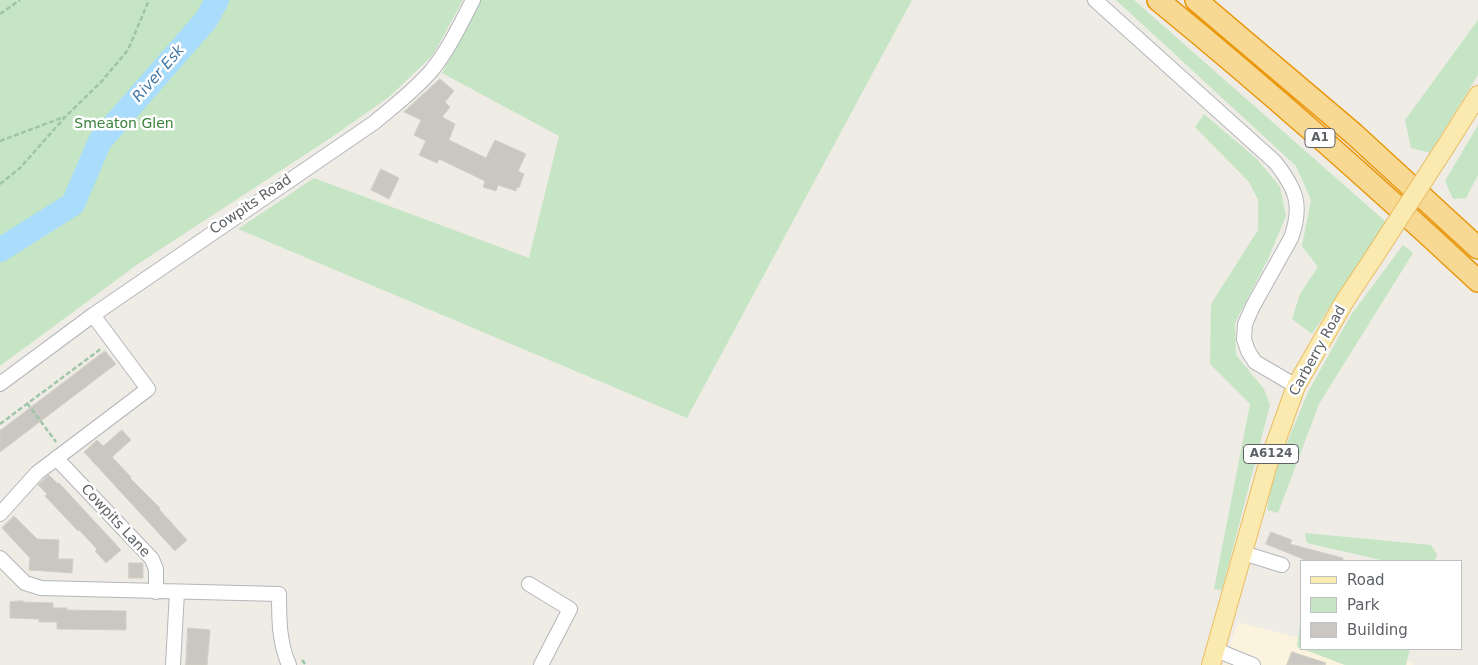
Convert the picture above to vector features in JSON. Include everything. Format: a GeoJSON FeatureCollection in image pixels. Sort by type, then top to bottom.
{"type":"FeatureCollection","features":[{"type":"Feature","properties":{"kind":"highway","name":"A1"},"geometry":{"type":"LineString","coordinates":[[1158,0],[1291,112],[1478,281]]}},
{"type":"Feature","properties":{"kind":"highway","name":"A1"},"geometry":{"type":"LineString","coordinates":[[1196,0],[1354,134],[1478,248]]}},
{"type":"Feature","properties":{"kind":"main road","name":"Carberry Road"},"geometry":{"type":"LineString","coordinates":[[1214,658],[1268,464],[1296,386],[1346,299],[1478,95]]}},
{"type":"Feature","properties":{"kind":"street","name":"Cowpits Road"},"geometry":{"type":"LineString","coordinates":[[0,384],[93,315],[375,122],[411,92],[433,69],[449,46],[473,0]]}},
{"type":"Feature","properties":{"kind":"street"},"geometry":{"type":"LineString","coordinates":[[1095,0],[1275,162],[1290,183],[1298,208],[1295,226],[1291,238],[1253,306],[1245,324],[1244,339],[1248,351],[1255,362],[1296,386]]}},
{"type":"Feature","properties":{"kind":"street"},"geometry":{"type":"LineString","coordinates":[[0,514],[37,473],[148,389],[93,315]]}},
{"type":"Feature","properties":{"kind":"street","name":"Cowpits Lane"},"geometry":{"type":"LineString","coordinates":[[60,455],[152,559],[156,569],[156,592]]}},
{"type":"Feature","properties":{"kind":"street"},"geometry":{"type":"LineString","coordinates":[[1243,553],[1282,565]]}},
{"type":"Feature","properties":{"kind":"street"},"geometry":{"type":"LineString","coordinates":[[0,558],[25,583],[41,588],[279,594],[279,634],[289,665]]}},
{"type":"Feature","properties":{"kind":"street"},"geometry":{"type":"LineString","coordinates":[[528,584],[570,609],[541,665]]}},
{"type":"Feature","properties":{"kind":"street"},"geometry":{"type":"LineString","coordinates":[[173,665],[177,592]]}},
{"type":"Feature","properties":{"kind":"street"},"geometry":{"type":"LineString","coordinates":[[1214,658],[1253,665]]}},
{"type":"Feature","properties":{"kind":"path"},"geometry":{"type":"LineString","coordinates":[[0,14],[20,0]]}},
{"type":"Feature","properties":{"kind":"path"},"geometry":{"type":"LineString","coordinates":[[0,184],[20,168],[66,116],[101,82],[128,50],[149,0]]}},
{"type":"Feature","properties":{"kind":"path"},"geometry":{"type":"LineString","coordinates":[[0,141],[66,116]]}},
{"type":"Feature","properties":{"kind":"path"},"geometry":{"type":"LineString","coordinates":[[0,424],[112,341]]}},
{"type":"Feature","properties":{"kind":"path"},"geometry":{"type":"LineString","coordinates":[[27,403],[60,455]]}},
{"type":"Feature","properties":{"kind":"shaded area"},"geometry":{"type":"Polygon","coordinates":[[[1238,622],[1300,638],[1300,650],[1352,650],[1413,663],[1413,665],[1223,665],[1238,622]]]}},
{"type":"Feature","properties":{"kind":"green space","name":"Smeaton Glen"},"geometry":{"type":"Polygon","coordinates":[[[0,0],[463,0],[433,55],[389,97],[332,137],[138,264],[0,366],[0,0]]]}},
{"type":"Feature","properties":{"kind":"green space"},"geometry":{"type":"Polygon","coordinates":[[[481,0],[912,0],[687,418],[238,229],[314,178],[529,258],[559,136],[442,73],[481,0]]]}},
{"type":"Feature","properties":{"kind":"green space"},"geometry":{"type":"Polygon","coordinates":[[[1116,0],[1134,0],[1386,222],[1312,334],[1292,319],[1300,294],[1318,267],[1302,246],[1311,200],[1296,166],[1116,0]]]}},
{"type":"Feature","properties":{"kind":"green space"},"geometry":{"type":"Polygon","coordinates":[[[1478,20],[1478,75],[1430,153],[1411,148],[1405,120],[1478,20]]]}},
{"type":"Feature","properties":{"kind":"green space"},"geometry":{"type":"Polygon","coordinates":[[[1204,114],[1257,159],[1280,187],[1286,216],[1268,259],[1235,323],[1236,355],[1264,389],[1270,405],[1222,590],[1214,589],[1250,404],[1210,364],[1211,304],[1258,230],[1258,200],[1249,182],[1195,127],[1204,114]]]}},
{"type":"Feature","properties":{"kind":"green space"},"geometry":{"type":"Polygon","coordinates":[[[1478,125],[1478,175],[1466,198],[1453,199],[1445,181],[1478,125]]]}},
{"type":"Feature","properties":{"kind":"green space"},"geometry":{"type":"Polygon","coordinates":[[[1403,245],[1413,253],[1319,404],[1278,513],[1267,510],[1272,479],[1308,392],[1351,315],[1403,245]]]}},
{"type":"Feature","properties":{"kind":"green space"},"geometry":{"type":"Polygon","coordinates":[[[1305,533],[1431,545],[1437,554],[1435,560],[1381,560],[1307,543],[1305,533]]]}},
{"type":"Feature","properties":{"kind":"green space"},"geometry":{"type":"Polygon","coordinates":[[[1300,623],[1300,648],[1297,647],[1300,623]]]}},
{"type":"Feature","properties":{"kind":"green space"},"geometry":{"type":"Polygon","coordinates":[[[1305,650],[1410,650],[1406,665],[1345,665],[1305,650]]]}},
{"type":"Feature","properties":{"kind":"building"},"geometry":{"type":"Polygon","coordinates":[[[440,79],[454,91],[445,102],[450,107],[442,117],[455,124],[449,140],[486,158],[495,140],[526,154],[518,171],[524,174],[516,191],[498,185],[496,191],[483,187],[485,181],[439,159],[437,163],[419,155],[426,141],[414,135],[421,120],[404,112],[440,79]]]}},
{"type":"Feature","properties":{"kind":"building"},"geometry":{"type":"Polygon","coordinates":[[[381,169],[399,178],[389,199],[371,190],[381,169]]]}},
{"type":"Feature","properties":{"kind":"building"},"geometry":{"type":"Polygon","coordinates":[[[105,351],[116,364],[0,452],[0,431],[105,351]]]}},
{"type":"Feature","properties":{"kind":"building"},"geometry":{"type":"Polygon","coordinates":[[[122,430],[131,440],[112,457],[187,540],[175,551],[84,452],[97,440],[103,446],[122,430]]]}},
{"type":"Feature","properties":{"kind":"building"},"geometry":{"type":"Polygon","coordinates":[[[49,475],[59,483],[121,550],[106,563],[95,551],[97,549],[45,496],[47,494],[38,485],[49,475]]]}},
{"type":"Feature","properties":{"kind":"building"},"geometry":{"type":"Polygon","coordinates":[[[14,516],[37,539],[59,540],[58,559],[73,559],[72,573],[29,570],[30,558],[2,528],[14,516]]]}},
{"type":"Feature","properties":{"kind":"building"},"geometry":{"type":"Polygon","coordinates":[[[1271,532],[1292,540],[1290,544],[1343,558],[1343,560],[1302,560],[1266,544],[1271,532]]]}},
{"type":"Feature","properties":{"kind":"building"},"geometry":{"type":"Polygon","coordinates":[[[129,563],[143,563],[143,578],[129,578],[129,563]]]}},
{"type":"Feature","properties":{"kind":"building"},"geometry":{"type":"Polygon","coordinates":[[[10,602],[53,603],[53,608],[67,608],[67,610],[126,611],[126,630],[57,629],[57,622],[39,622],[39,619],[10,618],[10,602]]]}},
{"type":"Feature","properties":{"kind":"building"},"geometry":{"type":"Polygon","coordinates":[[[188,628],[210,630],[207,665],[186,665],[188,628]]]}},
{"type":"Feature","properties":{"kind":"building"},"geometry":{"type":"Polygon","coordinates":[[[1292,652],[1326,663],[1325,665],[1287,665],[1292,652]]]}},
{"type":"Feature","properties":{"kind":"waterway","name":"River Esk"},"geometry":{"type":"LineString","coordinates":[[0,250],[73,204],[100,141],[206,20],[217,0]]}}]}
